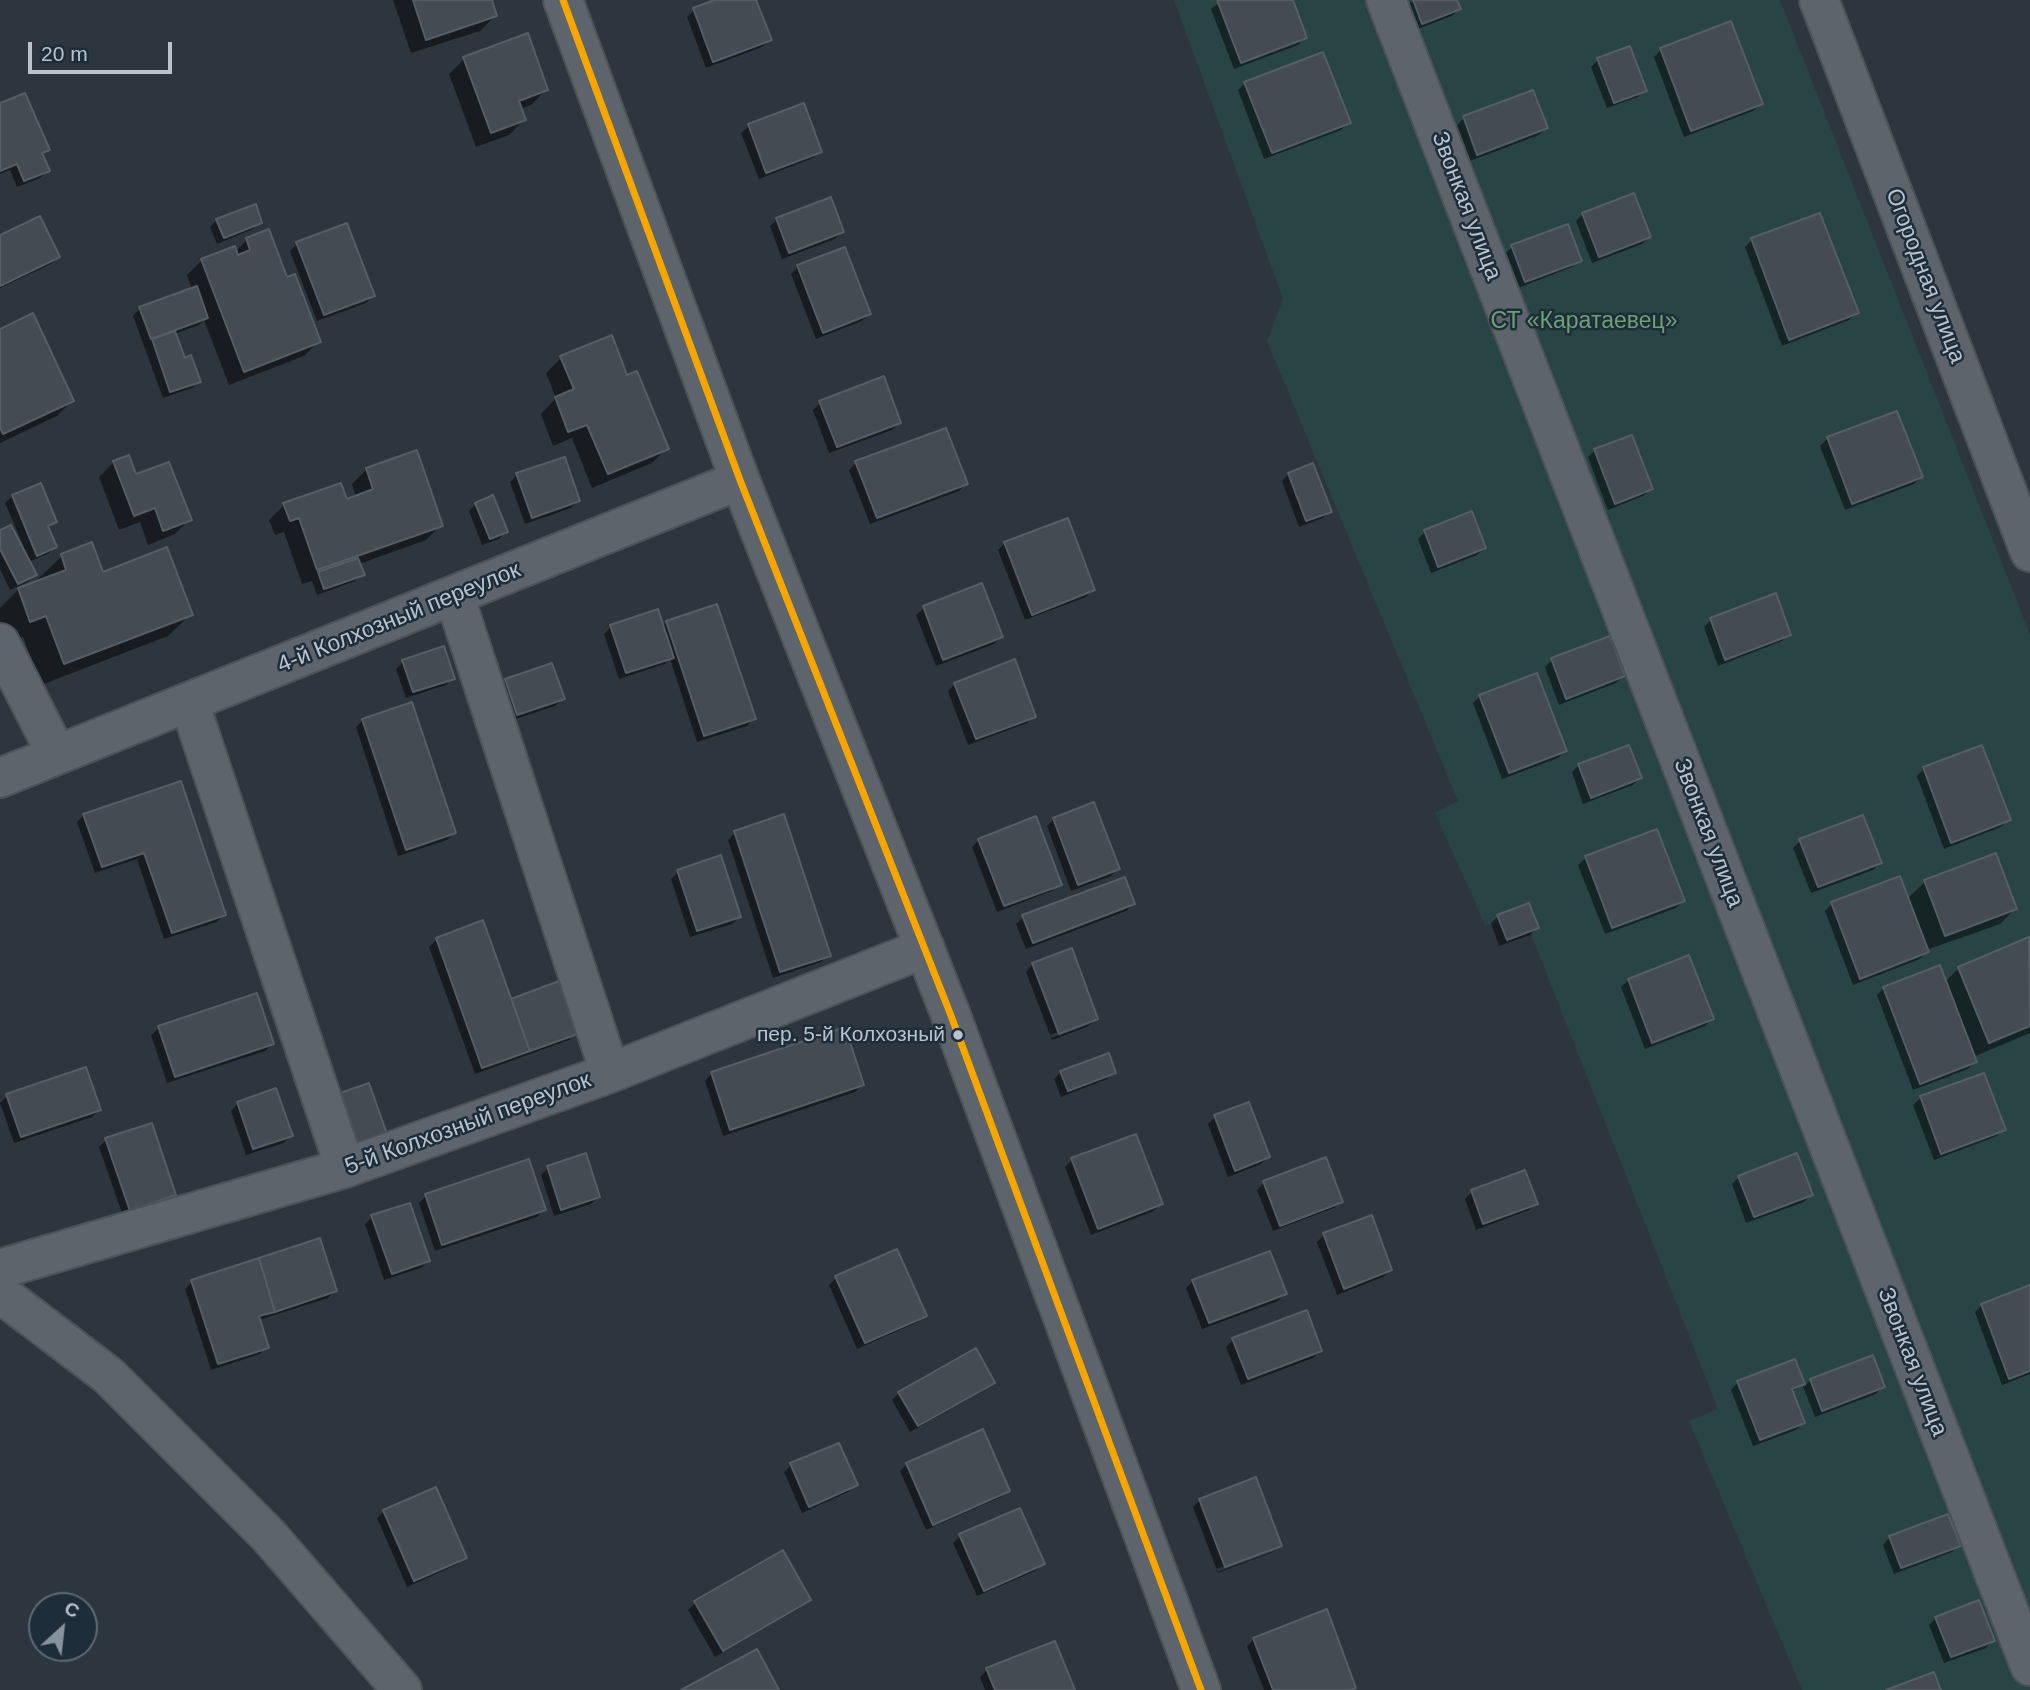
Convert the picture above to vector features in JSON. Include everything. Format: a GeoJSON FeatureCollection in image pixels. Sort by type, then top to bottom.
{"type":"FeatureCollection","features":[{"type":"Feature","properties":{"kind":"street"},"geometry":{"type":"LineString","coordinates":[[563,0],[740,480],[925,948],[1201,1690]]}},
{"type":"Feature","properties":{"kind":"street","name":"Звонкая улица"},"geometry":{"type":"LineString","coordinates":[[1386,0],[2030,1666]]}},
{"type":"Feature","properties":{"kind":"street","name":"Огородная улица"},"geometry":{"type":"LineString","coordinates":[[1819,0],[2030,552]]}},
{"type":"Feature","properties":{"kind":"street","name":"4-й Колхозный переулок"},"geometry":{"type":"LineString","coordinates":[[0,778],[740,480]]}},
{"type":"Feature","properties":{"kind":"street"},"geometry":{"type":"LineString","coordinates":[[454,596],[610,1073]]}},
{"type":"Feature","properties":{"kind":"street"},"geometry":{"type":"LineString","coordinates":[[0,643],[57,755]]}},
{"type":"Feature","properties":{"kind":"street"},"geometry":{"type":"LineString","coordinates":[[189,702],[345,1168]]}},
{"type":"Feature","properties":{"kind":"street","name":"5-й Колхозный переулок"},"geometry":{"type":"LineString","coordinates":[[0,1269],[345,1168],[610,1073],[925,948]]}},
{"type":"Feature","properties":{"kind":"street"},"geometry":{"type":"LineString","coordinates":[[0,1293],[108,1376],[268,1535],[402,1690]]}},
{"type":"Feature","properties":{"kind":"green space","name":"СТ «Каратаевец»"},"geometry":{"type":"Polygon","coordinates":[[[1174,0],[1780,0],[2030,634],[2030,1690],[1802,1690],[1689,1421],[1718,1409],[1525,919],[1485,925],[1435,813],[1458,801],[1267,341],[1283,299],[1174,0]]]}},
{"type":"Feature","properties":{"kind":"building"},"geometry":{"type":"Polygon","coordinates":[[[413,0],[492,0],[497,16],[426,40],[413,0]]]}},
{"type":"Feature","properties":{"kind":"building"},"geometry":{"type":"Polygon","coordinates":[[[714,0],[756,0],[772,40],[713,62],[693,8],[714,0]]]}},
{"type":"Feature","properties":{"kind":"building"},"geometry":{"type":"Polygon","coordinates":[[[1217,0],[1293,0],[1307,38],[1241,63],[1217,0]]]}},
{"type":"Feature","properties":{"kind":"building"},"geometry":{"type":"Polygon","coordinates":[[[1413,0],[1457,0],[1461,9],[1422,24],[1413,0]]]}},
{"type":"Feature","properties":{"kind":"building"},"geometry":{"type":"Polygon","coordinates":[[[1731,21],[1763,104],[1691,131],[1660,48],[1731,21]]]}},
{"type":"Feature","properties":{"kind":"building"},"geometry":{"type":"Polygon","coordinates":[[[528,33],[548,90],[519,101],[526,120],[491,133],[463,57],[528,33]]]}},
{"type":"Feature","properties":{"kind":"building"},"geometry":{"type":"Polygon","coordinates":[[[1630,46],[1647,91],[1614,103],[1597,58],[1630,46]]]}},
{"type":"Feature","properties":{"kind":"building"},"geometry":{"type":"Polygon","coordinates":[[[1323,52],[1351,123],[1272,153],[1244,82],[1323,52]]]}},
{"type":"Feature","properties":{"kind":"building"},"geometry":{"type":"Polygon","coordinates":[[[1533,90],[1548,128],[1477,155],[1463,116],[1533,90]]]}},
{"type":"Feature","properties":{"kind":"building"},"geometry":{"type":"Polygon","coordinates":[[[25,93],[50,150],[42,153],[50,171],[24,181],[17,164],[0,171],[0,103],[25,93]]]}},
{"type":"Feature","properties":{"kind":"building"},"geometry":{"type":"Polygon","coordinates":[[[804,103],[822,152],[766,173],[748,124],[804,103]]]}},
{"type":"Feature","properties":{"kind":"building"},"geometry":{"type":"Polygon","coordinates":[[[1634,193],[1651,237],[1599,257],[1582,213],[1634,193]]]}},
{"type":"Feature","properties":{"kind":"building"},"geometry":{"type":"Polygon","coordinates":[[[831,197],[844,232],[789,253],[776,218],[831,197]]]}},
{"type":"Feature","properties":{"kind":"building"},"geometry":{"type":"Polygon","coordinates":[[[256,204],[262,223],[224,238],[216,219],[256,204]]]}},
{"type":"Feature","properties":{"kind":"building"},"geometry":{"type":"Polygon","coordinates":[[[1820,213],[1859,313],[1789,340],[1751,238],[1820,213]]]}},
{"type":"Feature","properties":{"kind":"building"},"geometry":{"type":"Polygon","coordinates":[[[40,216],[60,257],[0,286],[0,235],[40,216]]]}},
{"type":"Feature","properties":{"kind":"building"},"geometry":{"type":"Polygon","coordinates":[[[347,223],[375,296],[324,315],[296,242],[347,223]]]}},
{"type":"Feature","properties":{"kind":"building"},"geometry":{"type":"Polygon","coordinates":[[[1568,224],[1582,261],[1525,282],[1511,245],[1568,224]]]}},
{"type":"Feature","properties":{"kind":"building"},"geometry":{"type":"Polygon","coordinates":[[[269,229],[287,277],[295,274],[321,342],[244,372],[201,259],[235,246],[238,255],[250,250],[246,238],[269,229]]]}},
{"type":"Feature","properties":{"kind":"building"},"geometry":{"type":"Polygon","coordinates":[[[845,247],[871,314],[823,333],[797,265],[845,247]]]}},
{"type":"Feature","properties":{"kind":"building"},"geometry":{"type":"Polygon","coordinates":[[[197,286],[208,318],[151,339],[139,307],[197,286]]]}},
{"type":"Feature","properties":{"kind":"building"},"geometry":{"type":"Polygon","coordinates":[[[33,313],[74,401],[3,434],[0,427],[0,329],[33,313]]]}},
{"type":"Feature","properties":{"kind":"building"},"geometry":{"type":"Polygon","coordinates":[[[175,331],[185,358],[191,355],[201,382],[170,392],[152,339],[175,331]]]}},
{"type":"Feature","properties":{"kind":"building"},"geometry":{"type":"Polygon","coordinates":[[[612,335],[627,375],[637,371],[669,449],[608,474],[587,425],[568,432],[555,397],[574,389],[560,356],[612,335]]]}},
{"type":"Feature","properties":{"kind":"building"},"geometry":{"type":"Polygon","coordinates":[[[884,376],[901,423],[837,447],[819,401],[884,376]]]}},
{"type":"Feature","properties":{"kind":"building"},"geometry":{"type":"Polygon","coordinates":[[[1897,411],[1923,477],[1852,504],[1827,437],[1897,411]]]}},
{"type":"Feature","properties":{"kind":"building"},"geometry":{"type":"Polygon","coordinates":[[[946,428],[968,484],[877,518],[855,461],[946,428]]]}},
{"type":"Feature","properties":{"kind":"building"},"geometry":{"type":"Polygon","coordinates":[[[1632,435],[1653,489],[1615,504],[1594,449],[1632,435]]]}},
{"type":"Feature","properties":{"kind":"building"},"geometry":{"type":"Polygon","coordinates":[[[417,450],[443,526],[317,570],[299,518],[290,521],[283,503],[341,483],[347,499],[373,489],[366,468],[417,450]]]}},
{"type":"Feature","properties":{"kind":"building"},"geometry":{"type":"Polygon","coordinates":[[[129,455],[136,474],[169,462],[192,520],[163,531],[155,508],[134,516],[113,461],[129,455]]]}},
{"type":"Feature","properties":{"kind":"building"},"geometry":{"type":"Polygon","coordinates":[[[565,457],[580,501],[532,518],[516,473],[565,457]]]}},
{"type":"Feature","properties":{"kind":"building"},"geometry":{"type":"Polygon","coordinates":[[[1313,463],[1332,512],[1306,521],[1288,473],[1313,463]]]}},
{"type":"Feature","properties":{"kind":"building"},"geometry":{"type":"Polygon","coordinates":[[[41,483],[57,522],[48,526],[57,547],[37,556],[12,495],[41,483]]]}},
{"type":"Feature","properties":{"kind":"building"},"geometry":{"type":"Polygon","coordinates":[[[493,495],[508,532],[490,539],[475,503],[493,495]]]}},
{"type":"Feature","properties":{"kind":"building"},"geometry":{"type":"Polygon","coordinates":[[[1472,511],[1486,548],[1438,567],[1424,530],[1472,511]]]}},
{"type":"Feature","properties":{"kind":"building"},"geometry":{"type":"Polygon","coordinates":[[[1068,518],[1095,590],[1032,615],[1004,542],[1068,518]]]}},
{"type":"Feature","properties":{"kind":"building"},"geometry":{"type":"Polygon","coordinates":[[[11,525],[37,575],[18,584],[0,549],[0,530],[11,525]]]}},
{"type":"Feature","properties":{"kind":"building"},"geometry":{"type":"Polygon","coordinates":[[[92,542],[103,572],[167,547],[193,615],[64,664],[46,616],[30,622],[18,588],[66,570],[61,554],[92,542]]]}},
{"type":"Feature","properties":{"kind":"building"},"geometry":{"type":"Polygon","coordinates":[[[358,558],[365,575],[324,589],[318,572],[358,558]]]}},
{"type":"Feature","properties":{"kind":"building"},"geometry":{"type":"Polygon","coordinates":[[[982,583],[1003,637],[943,660],[923,606],[982,583]]]}},
{"type":"Feature","properties":{"kind":"building"},"geometry":{"type":"Polygon","coordinates":[[[1776,593],[1791,635],[1725,660],[1710,618],[1776,593]]]}},
{"type":"Feature","properties":{"kind":"building"},"geometry":{"type":"Polygon","coordinates":[[[717,604],[756,719],[704,736],[666,621],[717,604]]]}},
{"type":"Feature","properties":{"kind":"building"},"geometry":{"type":"Polygon","coordinates":[[[658,609],[674,658],[626,673],[610,625],[658,609]]]}},
{"type":"Feature","properties":{"kind":"building"},"geometry":{"type":"Polygon","coordinates":[[[1610,636],[1625,676],[1566,699],[1551,658],[1610,636]]]}},
{"type":"Feature","properties":{"kind":"building"},"geometry":{"type":"Polygon","coordinates":[[[444,646],[455,679],[413,692],[402,660],[444,646]]]}},
{"type":"Feature","properties":{"kind":"building"},"geometry":{"type":"Polygon","coordinates":[[[1015,659],[1036,717],[976,739],[954,683],[1015,659]]]}},
{"type":"Feature","properties":{"kind":"building"},"geometry":{"type":"Polygon","coordinates":[[[552,663],[565,699],[517,715],[505,679],[552,663]]]}},
{"type":"Feature","properties":{"kind":"building"},"geometry":{"type":"Polygon","coordinates":[[[1537,673],[1567,751],[1509,773],[1479,695],[1537,673]]]}},
{"type":"Feature","properties":{"kind":"building"},"geometry":{"type":"Polygon","coordinates":[[[412,702],[456,833],[406,850],[362,719],[412,702]]]}},
{"type":"Feature","properties":{"kind":"building"},"geometry":{"type":"Polygon","coordinates":[[[1629,745],[1642,778],[1591,798],[1578,764],[1629,745]]]}},
{"type":"Feature","properties":{"kind":"building"},"geometry":{"type":"Polygon","coordinates":[[[1982,745],[2011,820],[1951,843],[1923,767],[1982,745]]]}},
{"type":"Feature","properties":{"kind":"building"},"geometry":{"type":"Polygon","coordinates":[[[181,781],[226,915],[172,933],[144,853],[102,867],[83,814],[181,781]]]}},
{"type":"Feature","properties":{"kind":"building"},"geometry":{"type":"Polygon","coordinates":[[[1094,802],[1120,869],[1078,885],[1053,818],[1094,802]]]}},
{"type":"Feature","properties":{"kind":"building"},"geometry":{"type":"Polygon","coordinates":[[[784,814],[831,956],[780,972],[734,831],[784,814]]]}},
{"type":"Feature","properties":{"kind":"building"},"geometry":{"type":"Polygon","coordinates":[[[1863,815],[1882,863],[1818,887],[1799,839],[1863,815]]]}},
{"type":"Feature","properties":{"kind":"building"},"geometry":{"type":"Polygon","coordinates":[[[1036,816],[1062,885],[1004,906],[978,839],[1036,816]]]}},
{"type":"Feature","properties":{"kind":"building"},"geometry":{"type":"Polygon","coordinates":[[[1657,829],[1685,901],[1612,928],[1585,856],[1657,829]]]}},
{"type":"Feature","properties":{"kind":"building"},"geometry":{"type":"Polygon","coordinates":[[[1996,853],[2017,909],[1945,936],[1924,880],[1996,853]]]}},
{"type":"Feature","properties":{"kind":"building"},"geometry":{"type":"Polygon","coordinates":[[[721,855],[741,917],[697,931],[677,870],[721,855]]]}},
{"type":"Feature","properties":{"kind":"building"},"geometry":{"type":"Polygon","coordinates":[[[1900,876],[1929,952],[1860,979],[1831,902],[1900,876]]]}},
{"type":"Feature","properties":{"kind":"building"},"geometry":{"type":"Polygon","coordinates":[[[1125,877],[1135,904],[1033,943],[1022,915],[1125,877]]]}},
{"type":"Feature","properties":{"kind":"building"},"geometry":{"type":"Polygon","coordinates":[[[1529,903],[1539,928],[1507,940],[1497,915],[1529,903]]]}},
{"type":"Feature","properties":{"kind":"building"},"geometry":{"type":"Polygon","coordinates":[[[483,920],[530,1051],[482,1068],[436,938],[483,920]]]}},
{"type":"Feature","properties":{"kind":"building"},"geometry":{"type":"Polygon","coordinates":[[[2029,937],[2030,1026],[1989,1043],[1958,967],[2029,937]]]}},
{"type":"Feature","properties":{"kind":"building"},"geometry":{"type":"Polygon","coordinates":[[[1072,948],[1098,1019],[1059,1034],[1032,963],[1072,948]]]}},
{"type":"Feature","properties":{"kind":"building"},"geometry":{"type":"Polygon","coordinates":[[[1689,955],[1714,1019],[1652,1043],[1628,979],[1689,955]]]}},
{"type":"Feature","properties":{"kind":"building"},"geometry":{"type":"Polygon","coordinates":[[[1940,965],[1977,1062],[1920,1084],[1883,987],[1940,965]]]}},
{"type":"Feature","properties":{"kind":"building"},"geometry":{"type":"Polygon","coordinates":[[[559,981],[578,1034],[530,1051],[511,999],[559,981]]]}},
{"type":"Feature","properties":{"kind":"building"},"geometry":{"type":"Polygon","coordinates":[[[257,993],[274,1044],[175,1077],[158,1026],[257,993]]]}},
{"type":"Feature","properties":{"kind":"building"},"geometry":{"type":"Polygon","coordinates":[[[845,1027],[864,1085],[730,1130],[711,1072],[845,1027]]]}},
{"type":"Feature","properties":{"kind":"building"},"geometry":{"type":"Polygon","coordinates":[[[1109,1053],[1116,1073],[1068,1091],[1060,1071],[1109,1053]]]}},
{"type":"Feature","properties":{"kind":"building"},"geometry":{"type":"Polygon","coordinates":[[[86,1067],[101,1110],[21,1137],[6,1094],[86,1067]]]}},
{"type":"Feature","properties":{"kind":"building"},"geometry":{"type":"Polygon","coordinates":[[[1984,1073],[2006,1130],[1941,1154],[1920,1096],[1984,1073]]]}},
{"type":"Feature","properties":{"kind":"building"},"geometry":{"type":"Polygon","coordinates":[[[369,1083],[387,1134],[357,1144],[340,1093],[369,1083]]]}},
{"type":"Feature","properties":{"kind":"building"},"geometry":{"type":"Polygon","coordinates":[[[276,1088],[293,1136],[253,1149],[237,1102],[276,1088]]]}},
{"type":"Feature","properties":{"kind":"building"},"geometry":{"type":"Polygon","coordinates":[[[1249,1102],[1270,1157],[1235,1171],[1214,1115],[1249,1102]]]}},
{"type":"Feature","properties":{"kind":"building"},"geometry":{"type":"Polygon","coordinates":[[[152,1123],[176,1195],[130,1211],[105,1138],[152,1123]]]}},
{"type":"Feature","properties":{"kind":"building"},"geometry":{"type":"Polygon","coordinates":[[[1136,1134],[1163,1204],[1098,1229],[1071,1158],[1136,1134]]]}},
{"type":"Feature","properties":{"kind":"building"},"geometry":{"type":"Polygon","coordinates":[[[586,1153],[600,1197],[561,1210],[547,1166],[586,1153]]]}},
{"type":"Feature","properties":{"kind":"building"},"geometry":{"type":"Polygon","coordinates":[[[1797,1153],[1813,1195],[1754,1217],[1738,1176],[1797,1153]]]}},
{"type":"Feature","properties":{"kind":"building"},"geometry":{"type":"Polygon","coordinates":[[[1326,1157],[1343,1202],[1280,1226],[1263,1181],[1326,1157]]]}},
{"type":"Feature","properties":{"kind":"building"},"geometry":{"type":"Polygon","coordinates":[[[529,1159],[546,1210],[442,1245],[425,1194],[529,1159]]]}},
{"type":"Feature","properties":{"kind":"building"},"geometry":{"type":"Polygon","coordinates":[[[1525,1170],[1538,1204],[1483,1224],[1471,1190],[1525,1170]]]}},
{"type":"Feature","properties":{"kind":"building"},"geometry":{"type":"Polygon","coordinates":[[[410,1203],[430,1261],[392,1274],[371,1215],[410,1203]]]}},
{"type":"Feature","properties":{"kind":"building"},"geometry":{"type":"Polygon","coordinates":[[[1372,1215],[1392,1270],[1344,1289],[1323,1233],[1372,1215]]]}},
{"type":"Feature","properties":{"kind":"building"},"geometry":{"type":"Polygon","coordinates":[[[320,1238],[337,1291],[275,1312],[259,1258],[320,1238]]]}},
{"type":"Feature","properties":{"kind":"building"},"geometry":{"type":"Polygon","coordinates":[[[897,1249],[927,1316],[865,1343],[835,1276],[897,1249]]]}},
{"type":"Feature","properties":{"kind":"building"},"geometry":{"type":"Polygon","coordinates":[[[1270,1251],[1287,1294],[1209,1323],[1192,1280],[1270,1251]]]}},
{"type":"Feature","properties":{"kind":"building"},"geometry":{"type":"Polygon","coordinates":[[[259,1258],[275,1312],[259,1316],[269,1348],[218,1364],[191,1280],[259,1258]]]}},
{"type":"Feature","properties":{"kind":"building"},"geometry":{"type":"Polygon","coordinates":[[[2030,1285],[2030,1371],[2009,1379],[1981,1304],[2030,1285]]]}},
{"type":"Feature","properties":{"kind":"building"},"geometry":{"type":"Polygon","coordinates":[[[1307,1310],[1322,1351],[1248,1379],[1232,1338],[1307,1310]]]}},
{"type":"Feature","properties":{"kind":"building"},"geometry":{"type":"Polygon","coordinates":[[[976,1348],[995,1383],[918,1426],[898,1392],[976,1348]]]}},
{"type":"Feature","properties":{"kind":"building"},"geometry":{"type":"Polygon","coordinates":[[[1873,1355],[1885,1387],[1822,1411],[1810,1379],[1873,1355]]]}},
{"type":"Feature","properties":{"kind":"building"},"geometry":{"type":"Polygon","coordinates":[[[1795,1359],[1805,1384],[1792,1389],[1805,1423],[1760,1440],[1737,1381],[1795,1359]]]}},
{"type":"Feature","properties":{"kind":"building"},"geometry":{"type":"Polygon","coordinates":[[[983,1429],[1010,1491],[933,1525],[906,1463],[983,1429]]]}},
{"type":"Feature","properties":{"kind":"building"},"geometry":{"type":"Polygon","coordinates":[[[839,1443],[858,1485],[809,1507],[790,1463],[839,1443]]]}},
{"type":"Feature","properties":{"kind":"building"},"geometry":{"type":"Polygon","coordinates":[[[1256,1477],[1282,1546],[1225,1567],[1199,1499],[1256,1477]]]}},
{"type":"Feature","properties":{"kind":"building"},"geometry":{"type":"Polygon","coordinates":[[[436,1487],[467,1558],[414,1581],[383,1510],[436,1487]]]}},
{"type":"Feature","properties":{"kind":"building"},"geometry":{"type":"Polygon","coordinates":[[[1020,1508],[1045,1564],[984,1591],[959,1534],[1020,1508]]]}},
{"type":"Feature","properties":{"kind":"building"},"geometry":{"type":"Polygon","coordinates":[[[1948,1514],[1961,1546],[1901,1568],[1889,1536],[1948,1514]]]}},
{"type":"Feature","properties":{"kind":"building"},"geometry":{"type":"Polygon","coordinates":[[[783,1550],[811,1600],[723,1651],[694,1601],[783,1550]]]}},
{"type":"Feature","properties":{"kind":"building"},"geometry":{"type":"Polygon","coordinates":[[[1979,1600],[1995,1641],[1951,1657],[1935,1617],[1979,1600]]]}},
{"type":"Feature","properties":{"kind":"building"},"geometry":{"type":"Polygon","coordinates":[[[1327,1609],[1356,1688],[1273,1690],[1253,1638],[1327,1609]]]}},
{"type":"Feature","properties":{"kind":"building"},"geometry":{"type":"Polygon","coordinates":[[[1055,1641],[1075,1690],[995,1690],[986,1668],[1055,1641]]]}},
{"type":"Feature","properties":{"kind":"building"},"geometry":{"type":"Polygon","coordinates":[[[757,1649],[779,1690],[681,1690],[757,1649]]]}},
{"type":"Feature","properties":{"kind":"building"},"geometry":{"type":"Polygon","coordinates":[[[1934,1672],[1941,1690],[1886,1690],[1934,1672]]]}},
{"type":"Feature","properties":{"kind":"transit line"},"geometry":{"type":"LineString","coordinates":[[563,0],[740,480],[950,1013],[1201,1690]]}},
{"type":"Feature","properties":{"kind":"place","name":"пер. 5-й Колхозный"},"geometry":{"type":"Point","coordinates":[958,1035]}}]}
